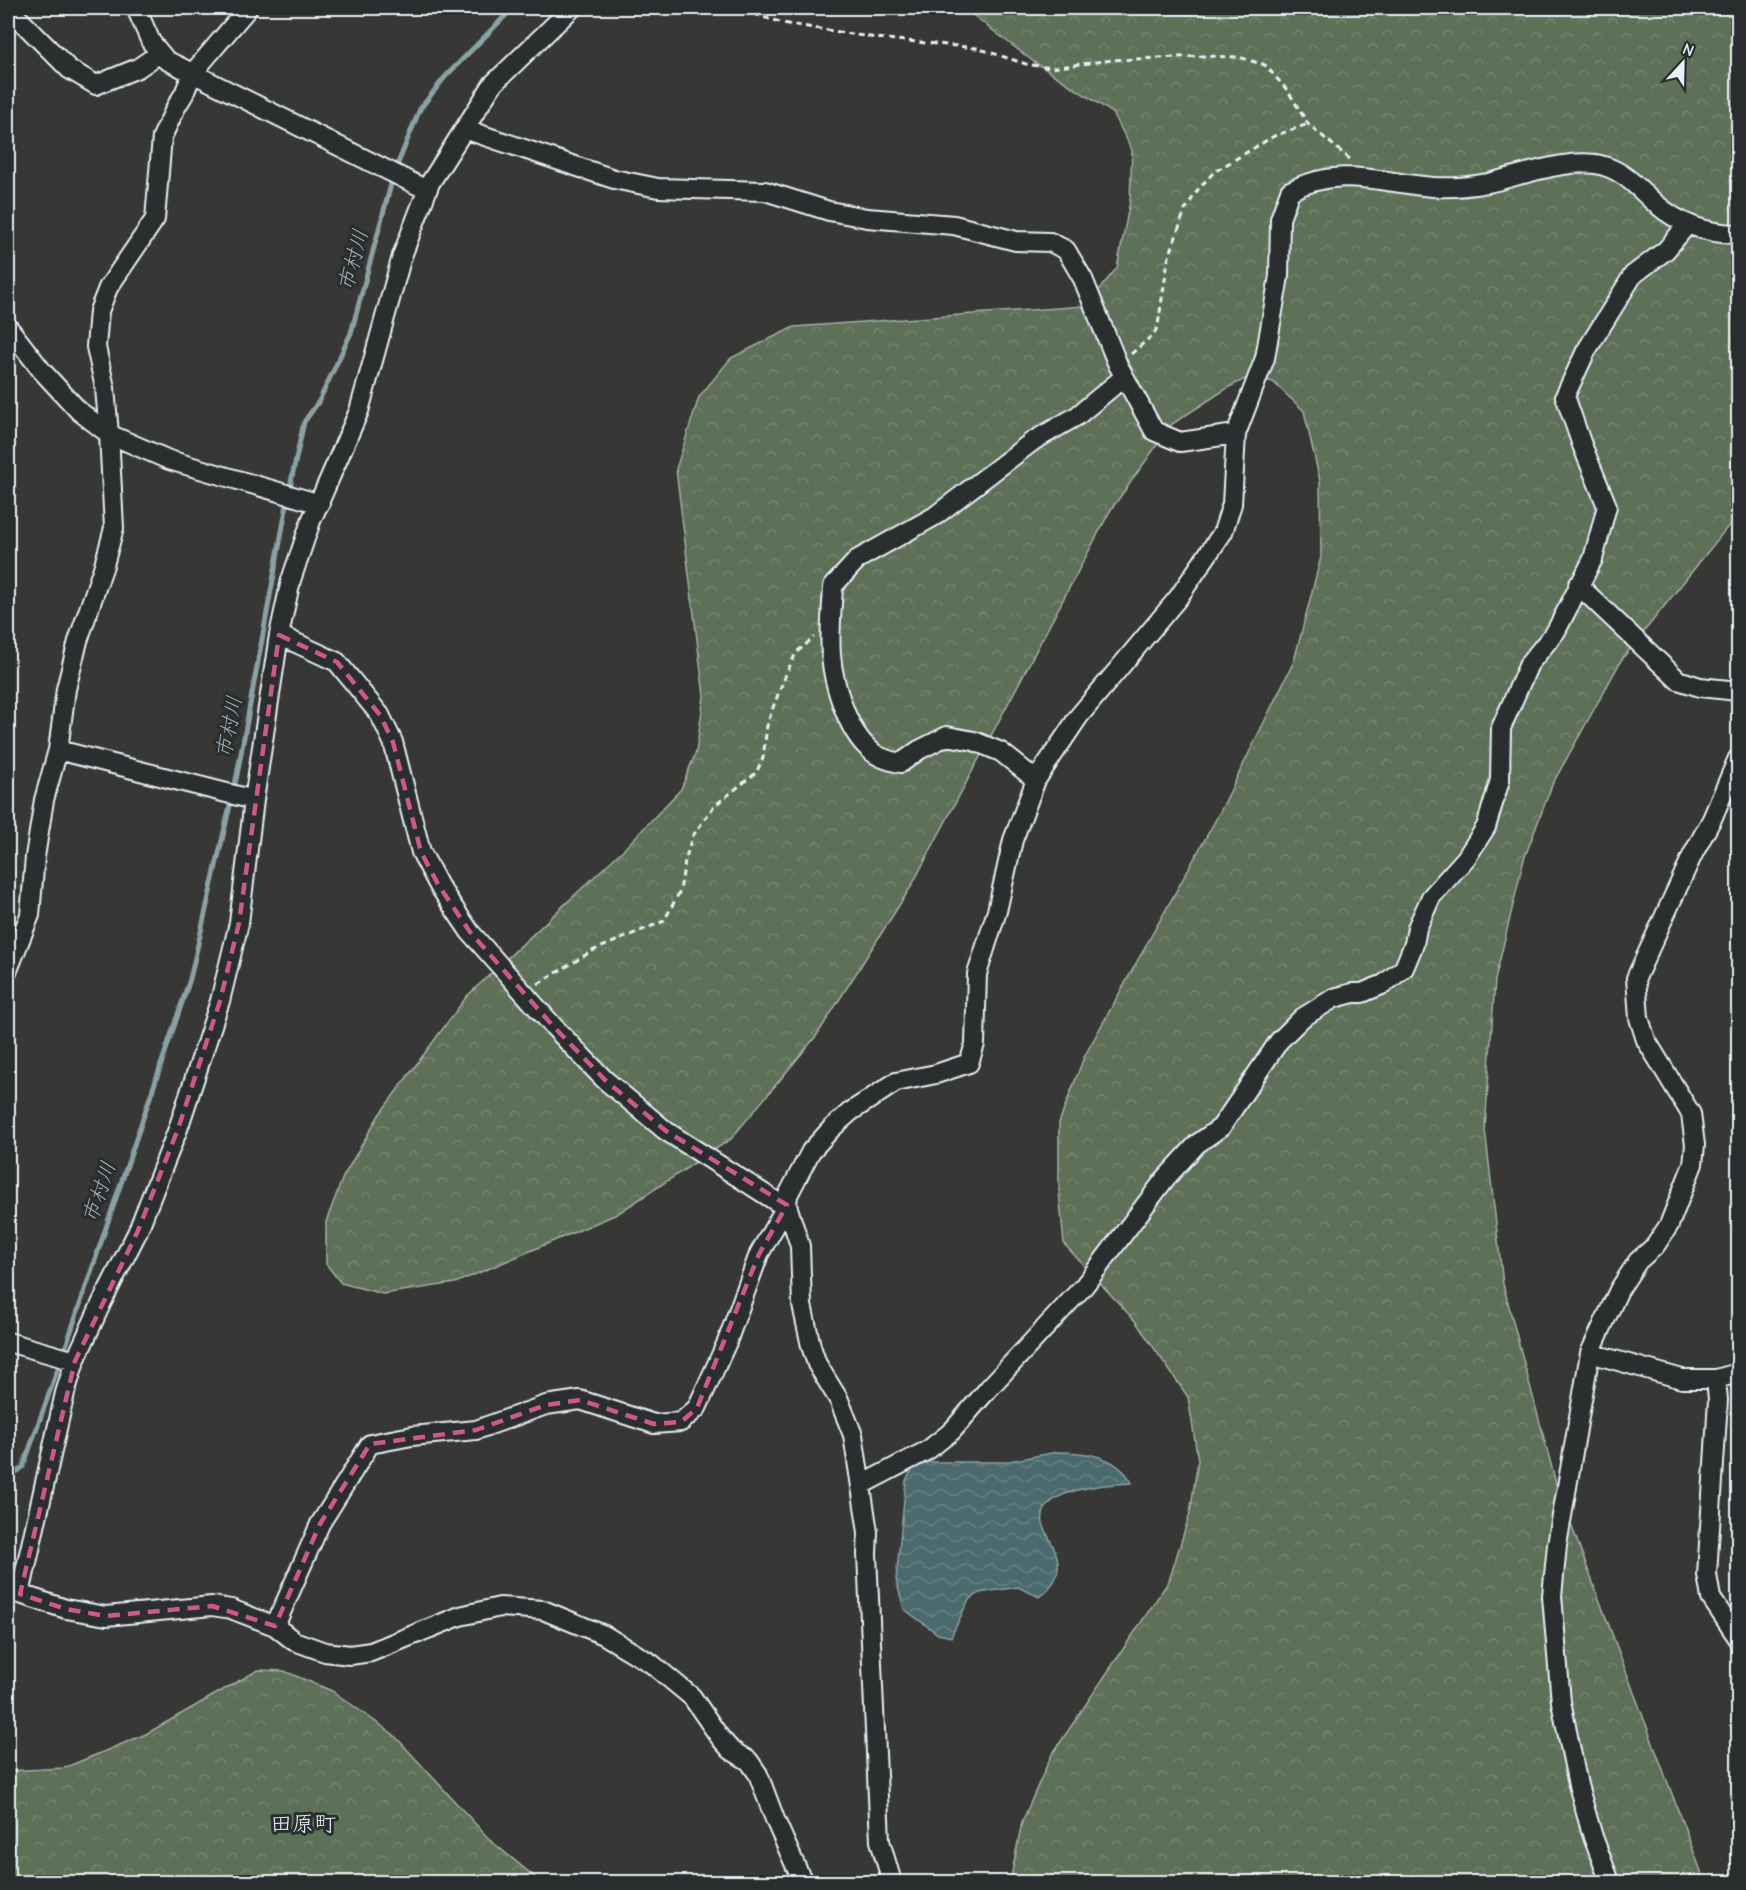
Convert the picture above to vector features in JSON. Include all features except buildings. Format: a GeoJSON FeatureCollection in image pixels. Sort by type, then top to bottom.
{"type":"FeatureCollection","features":[{"type":"Feature","properties":{"kind":"street"},"geometry":{"type":"LineString","coordinates":[[8,8],[69,69],[96,85],[138,68],[160,53]]}},
{"type":"Feature","properties":{"kind":"street"},"geometry":{"type":"LineString","coordinates":[[136,8],[151,42],[166,60],[427,190]]}},
{"type":"Feature","properties":{"kind":"street"},"geometry":{"type":"LineString","coordinates":[[8,970],[30,915],[35,857],[44,800],[58,750],[66,689],[78,641],[114,528],[105,388],[96,347],[99,311],[108,288],[155,219],[162,136],[192,74],[248,8]]}},
{"type":"Feature","properties":{"kind":"street"},"geometry":{"type":"LineString","coordinates":[[572,8],[493,84],[427,190],[402,256],[359,411],[311,521],[291,580],[279,635],[254,800],[239,923],[220,1001],[178,1129],[137,1233],[75,1361],[14,1593],[66,1609],[106,1616],[212,1606],[231,1608],[275,1626],[294,1641],[325,1652],[350,1655],[370,1652],[460,1616],[500,1607],[543,1611],[604,1635],[652,1664],[692,1697],[731,1750],[749,1761],[758,1774],[776,1822],[800,1876],[805,1882]]}},
{"type":"Feature","properties":{"kind":"street"},"geometry":{"type":"LineString","coordinates":[[464,129],[614,179],[658,188],[765,191],[829,211],[867,218],[954,225],[1016,241],[1050,242],[1066,250],[1083,279],[1121,371],[1154,431],[1180,442],[1236,434]]}},
{"type":"Feature","properties":{"kind":"street"},"geometry":{"type":"LineString","coordinates":[[892,1882],[880,1841],[867,1566],[868,1532],[861,1485],[853,1435],[839,1400],[817,1364],[811,1346],[802,1305],[800,1246],[788,1205],[788,1195],[812,1151],[850,1112],[896,1083],[936,1074],[969,1063],[975,1044],[977,974],[997,911],[1013,840],[1036,780],[1079,716],[1178,598],[1223,532],[1232,504],[1236,434],[1265,358],[1279,276],[1280,219],[1290,191],[1306,183],[1349,176],[1435,187],[1486,183],[1526,172],[1583,162],[1605,166],[1631,180],[1656,204],[1687,225],[1720,234],[1738,234]]}},
{"type":"Feature","properties":{"kind":"street"},"geometry":{"type":"LineString","coordinates":[[861,1485],[928,1450],[952,1431],[1084,1287],[1165,1179],[1197,1144],[1221,1127],[1279,1041],[1302,1018],[1334,998],[1362,993],[1384,984],[1404,968],[1414,944],[1417,928],[1431,897],[1466,858],[1486,827],[1500,780],[1501,728],[1529,664],[1556,631],[1593,559],[1607,506],[1565,396],[1586,351],[1633,274],[1666,250],[1687,225]]}},
{"type":"Feature","properties":{"kind":"street"},"geometry":{"type":"LineString","coordinates":[[8,327],[42,371],[79,411],[109,434],[169,460],[320,504]]}},
{"type":"Feature","properties":{"kind":"street"},"geometry":{"type":"LineString","coordinates":[[1036,780],[1001,752],[974,741],[947,736],[919,750],[901,763],[888,760],[869,750],[857,736],[841,702],[831,656],[833,586],[858,559],[935,516],[1033,441],[1077,416],[1121,371]]}},
{"type":"Feature","properties":{"kind":"street"},"geometry":{"type":"LineString","coordinates":[[1578,585],[1678,680],[1700,687],[1738,691]]}},
{"type":"Feature","properties":{"kind":"street"},"geometry":{"type":"LineString","coordinates":[[279,635],[337,662],[380,715],[393,742],[421,852],[439,886],[471,932],[554,1028],[605,1080],[666,1131],[777,1202],[788,1205]]}},
{"type":"Feature","properties":{"kind":"street"},"geometry":{"type":"LineString","coordinates":[[58,750],[254,800]]}},
{"type":"Feature","properties":{"kind":"street"},"geometry":{"type":"LineString","coordinates":[[1610,1882],[1593,1837],[1578,1785],[1561,1702],[1552,1596],[1557,1545],[1590,1353],[1619,1290],[1638,1260],[1655,1246],[1669,1225],[1693,1164],[1695,1145],[1691,1114],[1646,1040],[1639,1018],[1636,978],[1693,854],[1712,819],[1738,758]]}},
{"type":"Feature","properties":{"kind":"street"},"geometry":{"type":"LineString","coordinates":[[275,1626],[320,1524],[370,1444],[412,1436],[476,1430],[546,1405],[580,1400],[654,1424],[681,1422],[697,1408],[728,1342],[759,1254],[788,1205]]}},
{"type":"Feature","properties":{"kind":"street"},"geometry":{"type":"LineString","coordinates":[[8,1342],[75,1361]]}},
{"type":"Feature","properties":{"kind":"street"},"geometry":{"type":"LineString","coordinates":[[1590,1353],[1682,1379],[1716,1379],[1738,1373]]}},
{"type":"Feature","properties":{"kind":"street"},"geometry":{"type":"LineString","coordinates":[[1716,1379],[1718,1400],[1707,1575],[1711,1598],[1738,1638]]}},
{"type":"Feature","properties":{"kind":"path"},"geometry":{"type":"LineString","coordinates":[[734,8],[783,23],[876,38],[977,48],[1026,64],[1051,68],[1112,60],[1203,56],[1239,57],[1264,65],[1288,91],[1308,124],[1345,153],[1368,178]]}},
{"type":"Feature","properties":{"kind":"path"},"geometry":{"type":"LineString","coordinates":[[1121,371],[1154,334],[1158,325],[1168,260],[1185,210],[1199,188],[1214,172],[1274,136],[1308,124]]}},
{"type":"Feature","properties":{"kind":"path"},"geometry":{"type":"LineString","coordinates":[[524,993],[592,951],[664,921],[680,891],[692,837],[714,806],[756,773],[764,758],[767,726],[796,653],[812,637],[832,633]]}},
{"type":"Feature","properties":{"kind":"highlighted area"},"geometry":{"type":"Polygon","coordinates":[[[279,635],[337,662],[380,715],[393,742],[421,852],[439,886],[470,932],[554,1027],[605,1080],[666,1131],[787,1205],[759,1254],[697,1408],[681,1422],[654,1424],[580,1400],[546,1405],[476,1430],[370,1444],[320,1524],[275,1626],[212,1606],[106,1616],[66,1609],[20,1594],[75,1361],[137,1233],[178,1129],[220,1001],[239,923],[279,635]]]}},
{"type":"Feature","properties":{"kind":"green space"},"geometry":{"type":"Polygon","coordinates":[[[965,8],[1738,8],[1738,514],[1622,659],[1552,785],[1524,859],[1495,980],[1485,1129],[1503,1284],[1557,1487],[1705,1882],[1010,1882],[1022,1822],[1051,1756],[1169,1581],[1190,1513],[1198,1460],[1188,1397],[1136,1322],[1064,1244],[1059,1191],[1059,1123],[1084,1057],[1220,812],[1294,661],[1321,557],[1320,481],[1304,411],[1273,382],[1249,377],[1229,387],[1172,424],[1110,511],[912,885],[817,1035],[731,1139],[617,1214],[455,1283],[383,1294],[341,1283],[326,1264],[326,1222],[343,1177],[379,1115],[467,996],[625,848],[681,789],[696,752],[704,696],[676,469],[699,397],[731,358],[794,327],[1085,306],[1117,268],[1130,201],[1132,150],[1113,113],[1034,62],[965,8]]]}},
{"type":"Feature","properties":{"kind":"green space"},"geometry":{"type":"Polygon","coordinates":[[[258,1670],[284,1671],[332,1691],[393,1734],[491,1841],[541,1882],[8,1882],[8,1771],[64,1768],[146,1734],[258,1670]]]}},
{"type":"Feature","properties":{"kind":"water"},"geometry":{"type":"Polygon","coordinates":[[[1057,1452],[1089,1454],[1109,1461],[1118,1466],[1132,1483],[1077,1490],[1051,1502],[1044,1511],[1043,1523],[1056,1552],[1058,1567],[1056,1578],[1047,1590],[1039,1597],[1018,1587],[979,1593],[968,1601],[951,1637],[938,1634],[904,1609],[896,1580],[906,1480],[914,1467],[926,1462],[1004,1462],[1057,1452]]]}},
{"type":"Feature","properties":{"kind":"waterway","name":"市村川"},"geometry":{"type":"LineString","coordinates":[[8,1474],[23,1467],[190,979],[237,775],[304,422],[319,401],[351,333],[394,173],[420,109],[445,77],[513,8]]}},
{"type":"Feature","properties":{"kind":"district","name":"田原町"},"geometry":{"type":"Point","coordinates":[303,1824]}}]}
